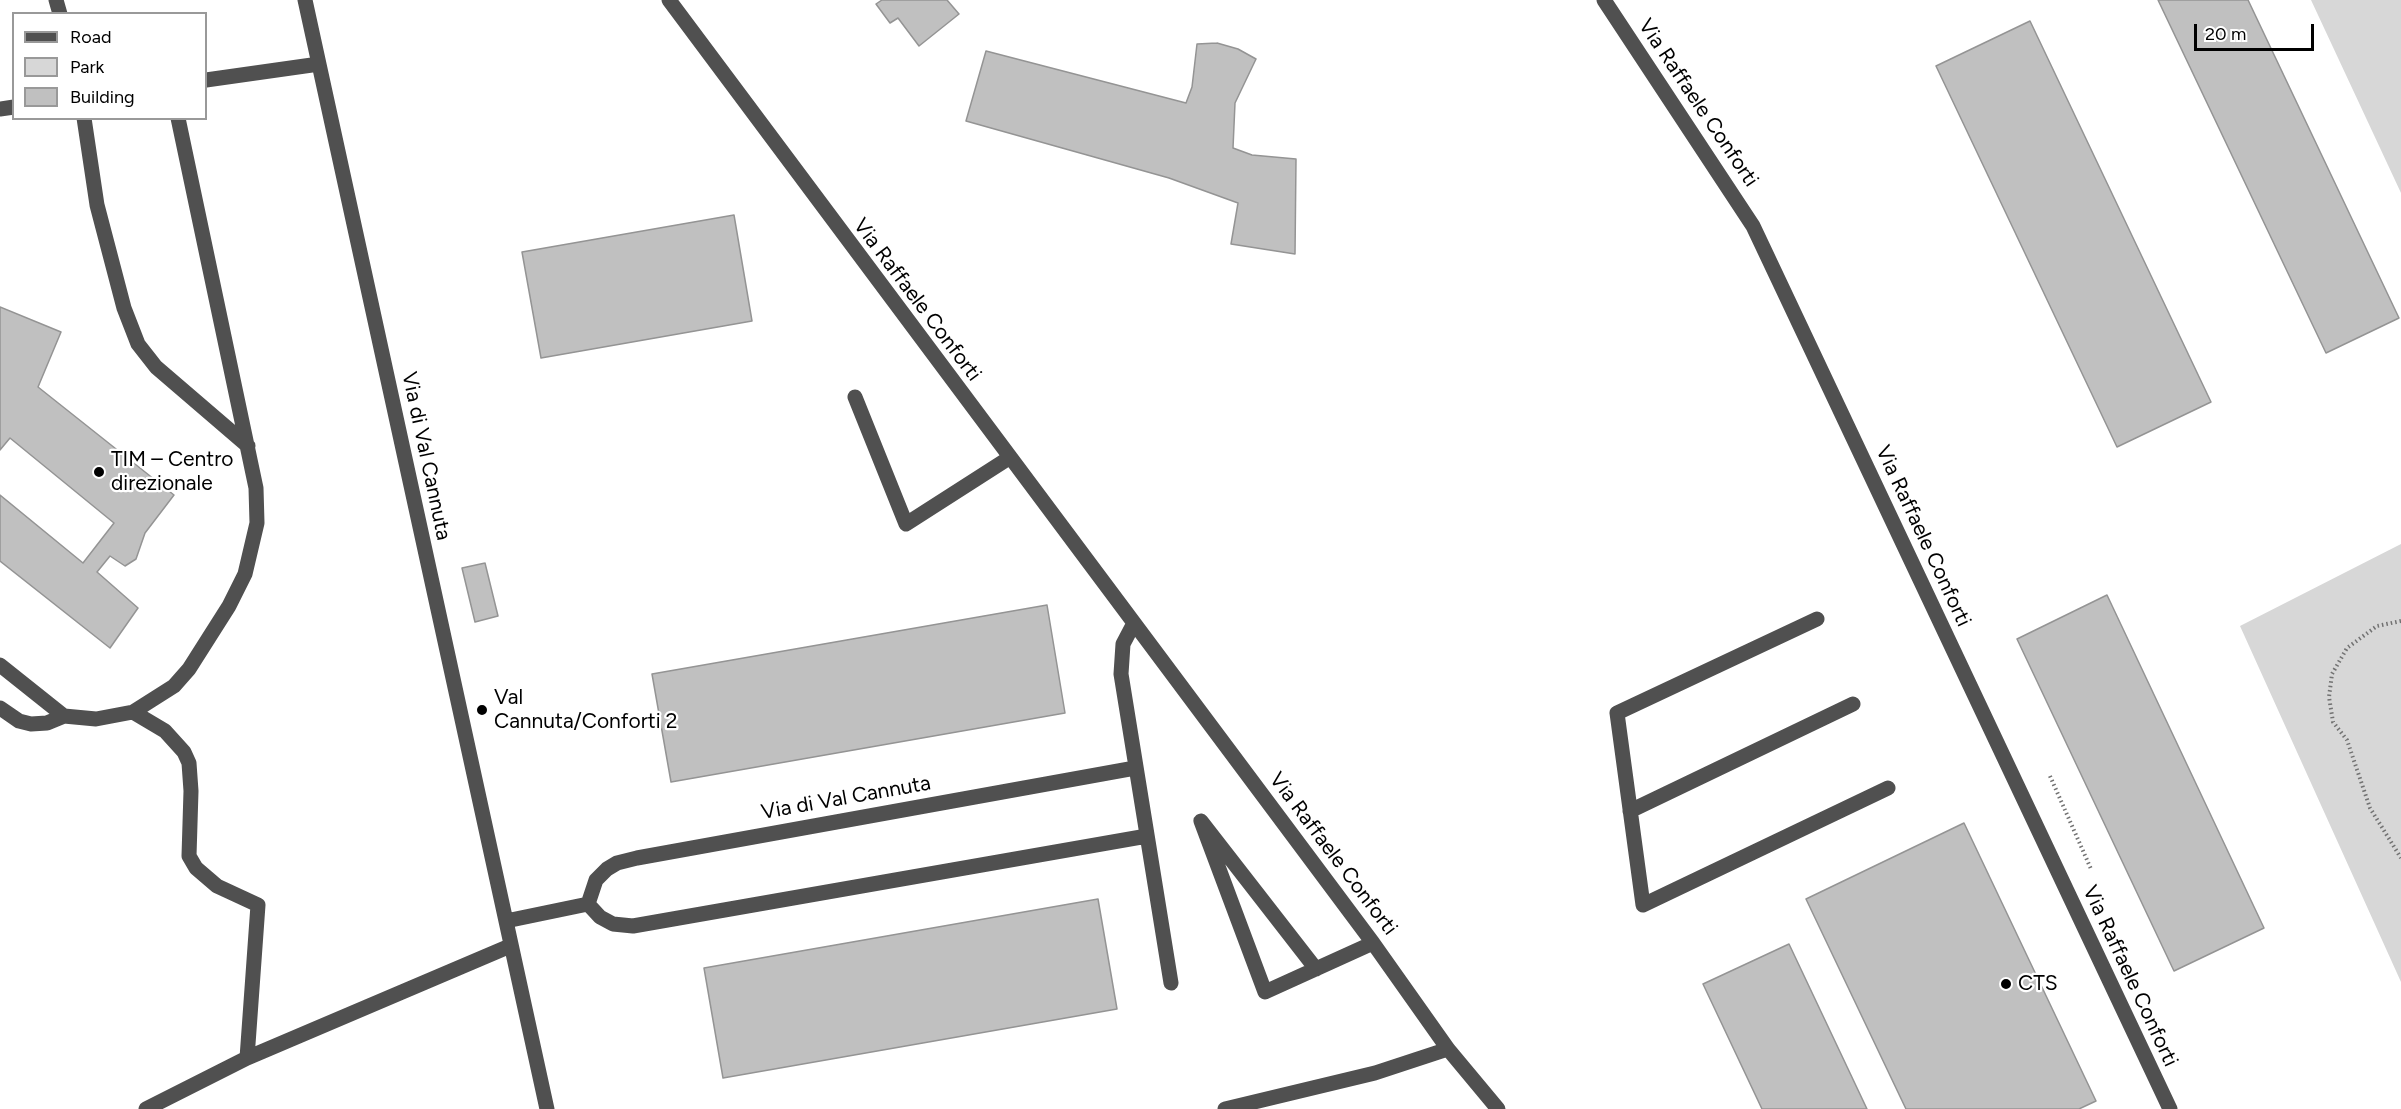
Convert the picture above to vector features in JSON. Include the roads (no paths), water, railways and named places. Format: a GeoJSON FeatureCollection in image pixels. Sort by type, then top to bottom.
{"type":"FeatureCollection","features":[{"type":"Feature","properties":{"kind":"street","name":"Via di Val Cannuta"},"geometry":{"type":"LineString","coordinates":[[305,0],[547,1109]]}},
{"type":"Feature","properties":{"kind":"street","name":"Via Raffaele Conforti"},"geometry":{"type":"LineString","coordinates":[[669,0],[1133,625],[1373,943],[1448,1049],[1498,1109]]}},
{"type":"Feature","properties":{"kind":"street","name":"Via Raffaele Conforti"},"geometry":{"type":"LineString","coordinates":[[1604,0],[1753,226],[2170,1109]]}},
{"type":"Feature","properties":{"kind":"street"},"geometry":{"type":"LineString","coordinates":[[207,80],[319,64]]}},
{"type":"Feature","properties":{"kind":"street"},"geometry":{"type":"LineString","coordinates":[[84,120],[97,205],[124,308],[138,344],[156,367],[248,446]]}},
{"type":"Feature","properties":{"kind":"street"},"geometry":{"type":"LineString","coordinates":[[0,708],[19,721],[31,724],[47,723],[64,716],[96,719],[133,712],[174,686],[189,669],[230,606],[245,574],[254,540],[258,506],[248,446],[178,120]]}},
{"type":"Feature","properties":{"kind":"street"},"geometry":{"type":"LineString","coordinates":[[855,397],[906,524],[1009,458]]}},
{"type":"Feature","properties":{"kind":"street"},"geometry":{"type":"LineString","coordinates":[[1817,619],[1617,713],[1643,905],[1888,788]]}},
{"type":"Feature","properties":{"kind":"street"},"geometry":{"type":"LineString","coordinates":[[1133,625],[1123,644],[1121,659],[1135,768],[1171,983]]}},
{"type":"Feature","properties":{"kind":"street"},"geometry":{"type":"LineString","coordinates":[[0,665],[64,716]]}},
{"type":"Feature","properties":{"kind":"street"},"geometry":{"type":"LineString","coordinates":[[1630,811],[1853,704]]}},
{"type":"Feature","properties":{"kind":"street"},"geometry":{"type":"LineString","coordinates":[[133,712],[165,731],[184,752],[189,764],[191,791],[189,856],[196,868],[217,886],[258,905],[247,1058]]}},
{"type":"Feature","properties":{"kind":"street","name":"Via di Val Cannuta"},"geometry":{"type":"LineString","coordinates":[[588,904],[596,880],[607,869],[617,863],[637,858],[1135,768]]}},
{"type":"Feature","properties":{"kind":"street"},"geometry":{"type":"LineString","coordinates":[[1316,969],[1201,821],[1265,992],[1316,969],[1373,943]]}},
{"type":"Feature","properties":{"kind":"street"},"geometry":{"type":"LineString","coordinates":[[506,921],[588,904],[600,917],[613,924],[633,926],[1147,836]]}},
{"type":"Feature","properties":{"kind":"street"},"geometry":{"type":"LineString","coordinates":[[146,1109],[247,1058],[510,945]]}},
{"type":"Feature","properties":{"kind":"street"},"geometry":{"type":"LineString","coordinates":[[1225,1109],[1375,1073],[1448,1049]]}},
{"type":"Feature","properties":{"kind":"place","name":"TIM – Centro direzionale"},"geometry":{"type":"Point","coordinates":[99,472]}},
{"type":"Feature","properties":{"kind":"place","name":"Val Cannuta/Conforti 2"},"geometry":{"type":"Point","coordinates":[482,710]}},
{"type":"Feature","properties":{"kind":"place","name":"CTS"},"geometry":{"type":"Point","coordinates":[2006,984]}}]}
